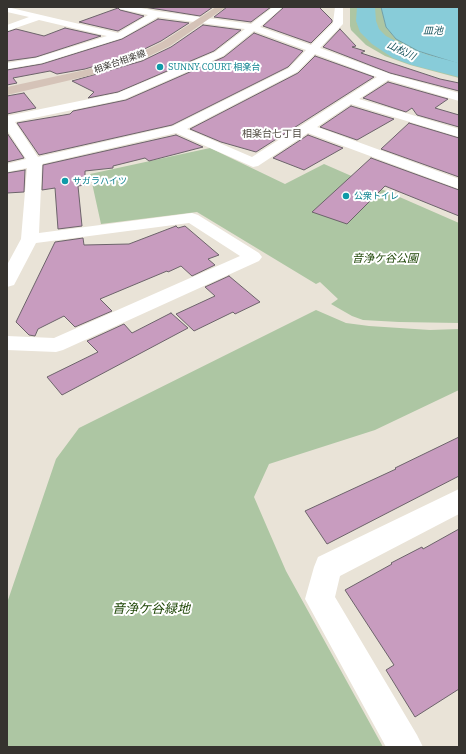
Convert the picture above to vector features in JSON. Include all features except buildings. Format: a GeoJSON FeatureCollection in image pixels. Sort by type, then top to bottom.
{"type":"FeatureCollection","features":[{"type":"Feature","properties":{"kind":"main road","name":"相楽台相楽線"},"geometry":{"type":"LineString","coordinates":[[7,91],[72,78],[124,63],[166,44],[222,7]]}},
{"type":"Feature","properties":{"kind":"street"},"geometry":{"type":"LineString","coordinates":[[123,7],[156,14],[252,27],[386,76],[459,97]]}},
{"type":"Feature","properties":{"kind":"street"},"geometry":{"type":"LineString","coordinates":[[7,281],[30,239],[35,162],[7,120],[121,96],[219,54],[279,7]]}},
{"type":"Feature","properties":{"kind":"street"},"geometry":{"type":"LineString","coordinates":[[7,168],[177,128],[293,70],[338,24],[339,7]]}},
{"type":"Feature","properties":{"kind":"street"},"geometry":{"type":"LineString","coordinates":[[7,9],[119,36]]}},
{"type":"Feature","properties":{"kind":"street"},"geometry":{"type":"LineString","coordinates":[[7,66],[38,61],[119,36],[156,14]]}},
{"type":"Feature","properties":{"kind":"street"},"geometry":{"type":"LineString","coordinates":[[7,28],[38,17]]}},
{"type":"Feature","properties":{"kind":"street"},"geometry":{"type":"LineString","coordinates":[[177,128],[253,163],[386,76]]}},
{"type":"Feature","properties":{"kind":"street"},"geometry":{"type":"LineString","coordinates":[[350,100],[459,133]]}},
{"type":"Feature","properties":{"kind":"street"},"geometry":{"type":"LineString","coordinates":[[308,128],[459,184]]}},
{"type":"Feature","properties":{"kind":"street"},"geometry":{"type":"LineString","coordinates":[[7,343],[56,345],[253,257],[192,218],[30,239]]}},
{"type":"Feature","properties":{"kind":"street"},"geometry":{"type":"LineString","coordinates":[[404,747],[320,599],[328,567],[459,501]]}},
{"type":"Feature","properties":{"kind":"green space"},"geometry":{"type":"Polygon","coordinates":[[[350,7],[361,7],[363,28],[370,38],[384,47],[416,62],[459,73],[459,78],[410,65],[385,56],[366,45],[351,30],[350,7]]]}},
{"type":"Feature","properties":{"kind":"green space"},"geometry":{"type":"Polygon","coordinates":[[[372,7],[381,7],[386,27],[396,39],[418,51],[459,64],[459,68],[413,54],[387,41],[374,28],[372,7]]]}},
{"type":"Feature","properties":{"kind":"green space","name":"音浄ケ谷公園"},"geometry":{"type":"Polygon","coordinates":[[[210,148],[285,184],[324,164],[459,223],[459,323],[363,320],[352,316],[331,304],[338,299],[320,282],[316,284],[197,212],[101,224],[90,174],[210,148]]]}},
{"type":"Feature","properties":{"kind":"green space","name":"音浄ケ谷緑地"},"geometry":{"type":"Polygon","coordinates":[[[316,310],[346,323],[430,330],[459,329],[459,390],[375,430],[269,464],[254,497],[286,571],[383,747],[7,747],[7,603],[56,459],[79,428],[316,310]]]}},
{"type":"Feature","properties":{"kind":"water","name":"皿池"},"geometry":{"type":"Polygon","coordinates":[[[381,7],[459,7],[459,64],[418,51],[396,39],[386,27],[381,7]]]}},
{"type":"Feature","properties":{"kind":"waterway","name":"山松川"},"geometry":{"type":"LineString","coordinates":[[366,7],[366,21],[370,32],[379,40],[401,53],[420,60],[459,70]]}},
{"type":"Feature","properties":{"kind":"place","name":"SUNNY COURT 相楽台"},"geometry":{"type":"Point","coordinates":[160,67]}},
{"type":"Feature","properties":{"kind":"place","name":"サガラハイツ"},"geometry":{"type":"Point","coordinates":[65,181]}},
{"type":"Feature","properties":{"kind":"place","name":"公衆トイレ"},"geometry":{"type":"Point","coordinates":[346,196]}},
{"type":"Feature","properties":{"kind":"district","name":"相楽台七丁目"},"geometry":{"type":"Point","coordinates":[272,134]}}]}
